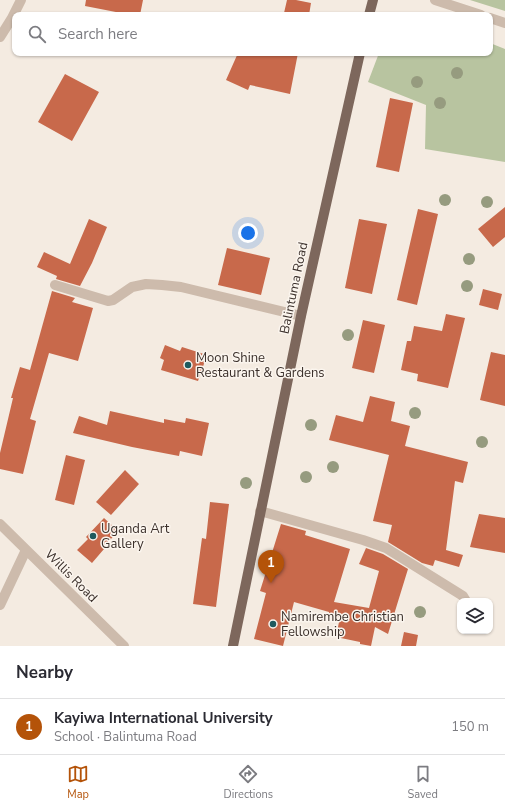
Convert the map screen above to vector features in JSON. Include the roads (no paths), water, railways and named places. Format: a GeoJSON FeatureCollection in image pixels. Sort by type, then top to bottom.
{"type":"FeatureCollection","features":[{"type":"Feature","properties":{"kind":"main road"},"geometry":{"type":"LineString","coordinates":[[370,12],[373,0]]}},
{"type":"Feature","properties":{"kind":"main road","name":"Balintuma Road"},"geometry":{"type":"LineString","coordinates":[[233,646],[301,316],[359,56]]}},
{"type":"Feature","properties":{"kind":"street"},"geometry":{"type":"LineString","coordinates":[[15,12],[21,0]]}},
{"type":"Feature","properties":{"kind":"street"},"geometry":{"type":"LineString","coordinates":[[435,0],[472,12]]}},
{"type":"Feature","properties":{"kind":"street"},"geometry":{"type":"LineString","coordinates":[[0,37],[12,18]]}},
{"type":"Feature","properties":{"kind":"street"},"geometry":{"type":"LineString","coordinates":[[493,19],[505,23]]}},
{"type":"Feature","properties":{"kind":"street"},"geometry":{"type":"LineString","coordinates":[[55,284],[108,301],[132,288],[146,284],[181,287],[301,316]]}},
{"type":"Feature","properties":{"kind":"street"},"geometry":{"type":"LineString","coordinates":[[260,511],[364,540],[386,548],[464,598]]}},
{"type":"Feature","properties":{"kind":"street","name":"Willis Road"},"geometry":{"type":"LineString","coordinates":[[0,524],[124,646]]}},
{"type":"Feature","properties":{"kind":"street"},"geometry":{"type":"LineString","coordinates":[[0,605],[26,550]]}},
{"type":"Feature","properties":{"kind":"place","name":"Moon Shine Restaurant & Gardens"},"geometry":{"type":"Point","coordinates":[188,365]}},
{"type":"Feature","properties":{"kind":"place","name":"Uganda Art Gallery"},"geometry":{"type":"Point","coordinates":[93,536]}},
{"type":"Feature","properties":{"kind":"place","name":"Kayiwa International University"},"geometry":{"type":"Point","coordinates":[271,583]}},
{"type":"Feature","properties":{"kind":"place","name":"Namirembe Christian Fellowship"},"geometry":{"type":"Point","coordinates":[273,624]}}]}
